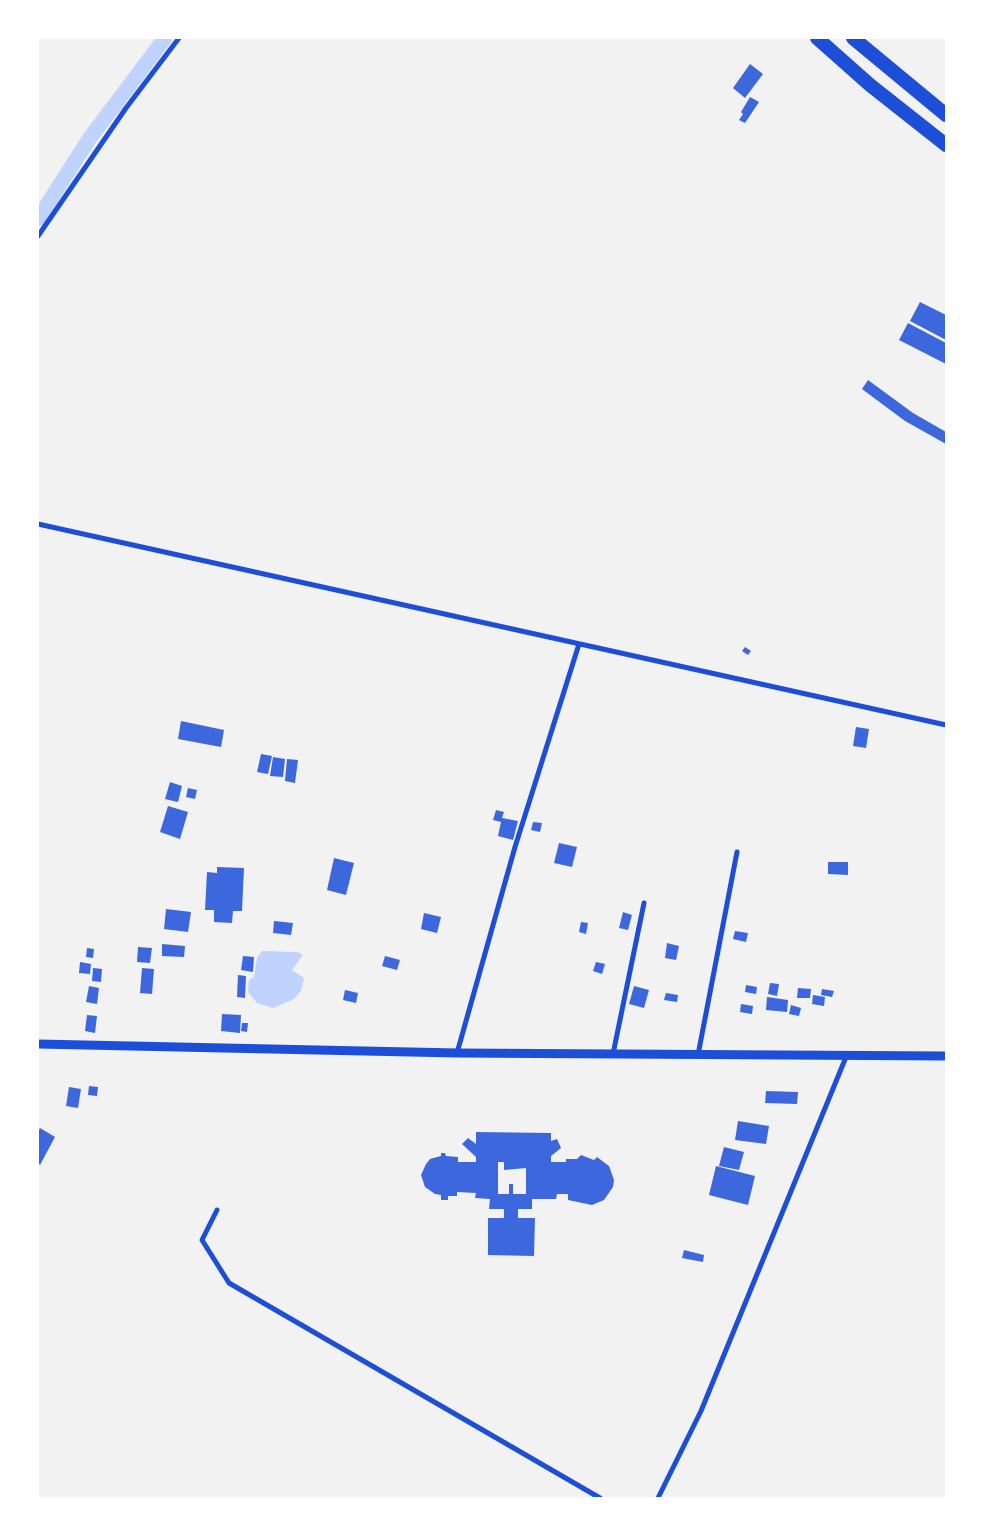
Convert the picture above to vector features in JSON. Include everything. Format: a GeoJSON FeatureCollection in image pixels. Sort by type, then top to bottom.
{"type":"FeatureCollection","features":[{"type":"Feature","properties":{"kind":"highway"},"geometry":{"type":"LineString","coordinates":[[818,38],[870,85],[946,145]]}},
{"type":"Feature","properties":{"kind":"highway"},"geometry":{"type":"LineString","coordinates":[[853,38],[946,115]]}},
{"type":"Feature","properties":{"kind":"street"},"geometry":{"type":"LineString","coordinates":[[38,236],[126,108],[179,38]]}},
{"type":"Feature","properties":{"kind":"street"},"geometry":{"type":"LineString","coordinates":[[38,524],[946,725]]}},
{"type":"Feature","properties":{"kind":"street"},"geometry":{"type":"LineString","coordinates":[[456,1053],[515,847],[579,644]]}},
{"type":"Feature","properties":{"kind":"street"},"geometry":{"type":"LineString","coordinates":[[698,1056],[737,852]]}},
{"type":"Feature","properties":{"kind":"street"},"geometry":{"type":"LineString","coordinates":[[613,1054],[644,903]]}},
{"type":"Feature","properties":{"kind":"street"},"geometry":{"type":"LineString","coordinates":[[38,1044],[456,1053],[846,1057],[946,1056]]}},
{"type":"Feature","properties":{"kind":"street"},"geometry":{"type":"LineString","coordinates":[[658,1498],[701,1411],[846,1057]]}},
{"type":"Feature","properties":{"kind":"street"},"geometry":{"type":"LineString","coordinates":[[217,1210],[202,1240],[229,1283],[600,1498]]}},
{"type":"Feature","properties":{"kind":"water"},"geometry":{"type":"Polygon","coordinates":[[[262,951],[297,952],[303,955],[292,970],[304,978],[301,991],[294,999],[273,1008],[257,1003],[248,992],[249,980],[254,977],[257,958],[262,951]]]}},
{"type":"Feature","properties":{"kind":"building"},"geometry":{"type":"Polygon","coordinates":[[[750,64],[763,74],[745,98],[733,88],[750,64]]]}},
{"type":"Feature","properties":{"kind":"building"},"geometry":{"type":"Polygon","coordinates":[[[750,97],[759,102],[745,123],[739,120],[743,114],[741,112],[750,97]]]}},
{"type":"Feature","properties":{"kind":"building"},"geometry":{"type":"Polygon","coordinates":[[[920,302],[946,315],[946,340],[910,321],[920,302]]]}},
{"type":"Feature","properties":{"kind":"building"},"geometry":{"type":"Polygon","coordinates":[[[908,323],[946,343],[946,364],[899,340],[908,323]]]}},
{"type":"Feature","properties":{"kind":"building"},"geometry":{"type":"Polygon","coordinates":[[[868,380],[913,413],[946,432],[946,444],[905,421],[862,389],[868,380]]]}},
{"type":"Feature","properties":{"kind":"building"},"geometry":{"type":"Polygon","coordinates":[[[745,647],[751,651],[748,655],[742,651],[745,647]]]}},
{"type":"Feature","properties":{"kind":"building"},"geometry":{"type":"Polygon","coordinates":[[[181,721],[224,730],[221,747],[178,739],[181,721]]]}},
{"type":"Feature","properties":{"kind":"building"},"geometry":{"type":"Polygon","coordinates":[[[856,727],[869,729],[866,748],[853,746],[856,727]]]}},
{"type":"Feature","properties":{"kind":"building"},"geometry":{"type":"Polygon","coordinates":[[[261,754],[272,756],[268,774],[257,772],[261,754]]]}},
{"type":"Feature","properties":{"kind":"building"},"geometry":{"type":"Polygon","coordinates":[[[273,757],[285,759],[283,777],[270,776],[273,757]]]}},
{"type":"Feature","properties":{"kind":"building"},"geometry":{"type":"Polygon","coordinates":[[[287,759],[298,760],[295,783],[285,781],[287,759]]]}},
{"type":"Feature","properties":{"kind":"building"},"geometry":{"type":"Polygon","coordinates":[[[170,782],[182,786],[178,802],[165,799],[170,782]]]}},
{"type":"Feature","properties":{"kind":"building"},"geometry":{"type":"Polygon","coordinates":[[[188,788],[197,790],[195,799],[186,797],[188,788]]]}},
{"type":"Feature","properties":{"kind":"building"},"geometry":{"type":"Polygon","coordinates":[[[168,806],[188,812],[180,839],[160,832],[168,806]]]}},
{"type":"Feature","properties":{"kind":"building"},"geometry":{"type":"Polygon","coordinates":[[[496,810],[504,812],[502,818],[518,821],[513,840],[498,836],[501,822],[493,820],[496,810]]]}},
{"type":"Feature","properties":{"kind":"building"},"geometry":{"type":"Polygon","coordinates":[[[533,822],[542,823],[540,832],[531,830],[533,822]]]}},
{"type":"Feature","properties":{"kind":"building"},"geometry":{"type":"Polygon","coordinates":[[[559,843],[577,847],[572,867],[554,863],[559,843]]]}},
{"type":"Feature","properties":{"kind":"building"},"geometry":{"type":"Polygon","coordinates":[[[334,858],[354,863],[346,895],[327,890],[334,858]]]}},
{"type":"Feature","properties":{"kind":"building"},"geometry":{"type":"Polygon","coordinates":[[[828,862],[848,862],[848,875],[828,874],[828,862]]]}},
{"type":"Feature","properties":{"kind":"building"},"geometry":{"type":"Polygon","coordinates":[[[217,867],[244,868],[242,911],[233,911],[232,923],[214,922],[214,910],[205,910],[207,872],[217,873],[217,867]]]}},
{"type":"Feature","properties":{"kind":"building"},"geometry":{"type":"Polygon","coordinates":[[[166,909],[191,912],[188,932],[164,929],[166,909]]]}},
{"type":"Feature","properties":{"kind":"building"},"geometry":{"type":"Polygon","coordinates":[[[623,912],[632,915],[628,930],[619,928],[623,912]]]}},
{"type":"Feature","properties":{"kind":"building"},"geometry":{"type":"Polygon","coordinates":[[[424,913],[441,917],[437,933],[421,929],[424,913]]]}},
{"type":"Feature","properties":{"kind":"building"},"geometry":{"type":"Polygon","coordinates":[[[274,921],[293,923],[291,935],[273,933],[274,921]]]}},
{"type":"Feature","properties":{"kind":"building"},"geometry":{"type":"Polygon","coordinates":[[[581,922],[588,923],[586,934],[579,932],[581,922]]]}},
{"type":"Feature","properties":{"kind":"building"},"geometry":{"type":"Polygon","coordinates":[[[735,931],[748,933],[746,942],[733,939],[735,931]]]}},
{"type":"Feature","properties":{"kind":"building"},"geometry":{"type":"Polygon","coordinates":[[[667,943],[679,946],[676,960],[665,958],[667,943]]]}},
{"type":"Feature","properties":{"kind":"building"},"geometry":{"type":"Polygon","coordinates":[[[162,944],[185,946],[184,957],[162,956],[162,944]]]}},
{"type":"Feature","properties":{"kind":"building"},"geometry":{"type":"Polygon","coordinates":[[[138,947],[152,948],[150,963],[137,962],[138,947]]]}},
{"type":"Feature","properties":{"kind":"building"},"geometry":{"type":"Polygon","coordinates":[[[87,948],[94,949],[93,958],[86,957],[87,948]]]}},
{"type":"Feature","properties":{"kind":"building"},"geometry":{"type":"Polygon","coordinates":[[[243,956],[254,957],[253,972],[241,970],[243,956]]]}},
{"type":"Feature","properties":{"kind":"building"},"geometry":{"type":"Polygon","coordinates":[[[385,956],[400,960],[397,970],[382,966],[385,956]]]}},
{"type":"Feature","properties":{"kind":"building"},"geometry":{"type":"Polygon","coordinates":[[[80,962],[91,964],[90,974],[79,973],[80,962]]]}},
{"type":"Feature","properties":{"kind":"building"},"geometry":{"type":"Polygon","coordinates":[[[596,962],[605,964],[602,974],[593,971],[596,962]]]}},
{"type":"Feature","properties":{"kind":"building"},"geometry":{"type":"Polygon","coordinates":[[[93,968],[102,969],[101,982],[92,981],[93,968]]]}},
{"type":"Feature","properties":{"kind":"building"},"geometry":{"type":"Polygon","coordinates":[[[142,968],[154,969],[152,994],[140,993],[142,968]]]}},
{"type":"Feature","properties":{"kind":"building"},"geometry":{"type":"Polygon","coordinates":[[[238,975],[246,976],[245,998],[237,997],[238,975]]]}},
{"type":"Feature","properties":{"kind":"building"},"geometry":{"type":"Polygon","coordinates":[[[770,983],[779,984],[777,996],[768,994],[770,983]]]}},
{"type":"Feature","properties":{"kind":"building"},"geometry":{"type":"Polygon","coordinates":[[[746,985],[757,987],[756,994],[745,992],[746,985]]]}},
{"type":"Feature","properties":{"kind":"building"},"geometry":{"type":"Polygon","coordinates":[[[89,986],[99,988],[97,1004],[86,1002],[89,986]]]}},
{"type":"Feature","properties":{"kind":"building"},"geometry":{"type":"Polygon","coordinates":[[[634,986],[649,990],[644,1008],[629,1004],[634,986]]]}},
{"type":"Feature","properties":{"kind":"building"},"geometry":{"type":"Polygon","coordinates":[[[798,988],[811,989],[810,998],[797,998],[798,988]]]}},
{"type":"Feature","properties":{"kind":"building"},"geometry":{"type":"Polygon","coordinates":[[[822,989],[834,991],[832,997],[821,995],[822,989]]]}},
{"type":"Feature","properties":{"kind":"building"},"geometry":{"type":"Polygon","coordinates":[[[345,990],[358,993],[356,1003],[343,1000],[345,990]]]}},
{"type":"Feature","properties":{"kind":"building"},"geometry":{"type":"Polygon","coordinates":[[[666,993],[678,995],[677,1002],[664,1000],[666,993]]]}},
{"type":"Feature","properties":{"kind":"building"},"geometry":{"type":"Polygon","coordinates":[[[813,995],[825,997],[824,1006],[812,1004],[813,995]]]}},
{"type":"Feature","properties":{"kind":"building"},"geometry":{"type":"Polygon","coordinates":[[[767,997],[788,1000],[787,1012],[766,1010],[767,997]]]}},
{"type":"Feature","properties":{"kind":"building"},"geometry":{"type":"Polygon","coordinates":[[[741,1004],[753,1006],[752,1014],[740,1012],[741,1004]]]}},
{"type":"Feature","properties":{"kind":"building"},"geometry":{"type":"Polygon","coordinates":[[[791,1005],[801,1008],[799,1016],[789,1014],[791,1005]]]}},
{"type":"Feature","properties":{"kind":"building"},"geometry":{"type":"Polygon","coordinates":[[[222,1014],[241,1015],[240,1033],[221,1031],[222,1014]]]}},
{"type":"Feature","properties":{"kind":"building"},"geometry":{"type":"Polygon","coordinates":[[[87,1015],[97,1016],[95,1033],[85,1031],[87,1015]]]}},
{"type":"Feature","properties":{"kind":"building"},"geometry":{"type":"Polygon","coordinates":[[[242,1023],[248,1023],[247,1032],[241,1031],[242,1023]]]}},
{"type":"Feature","properties":{"kind":"building"},"geometry":{"type":"Polygon","coordinates":[[[89,1086],[98,1087],[97,1096],[88,1095],[89,1086]]]}},
{"type":"Feature","properties":{"kind":"building"},"geometry":{"type":"Polygon","coordinates":[[[69,1087],[81,1089],[78,1108],[66,1106],[69,1087]]]}},
{"type":"Feature","properties":{"kind":"building"},"geometry":{"type":"Polygon","coordinates":[[[766,1091],[798,1092],[797,1104],[765,1103],[766,1091]]]}},
{"type":"Feature","properties":{"kind":"building"},"geometry":{"type":"Polygon","coordinates":[[[738,1121],[769,1126],[766,1144],[735,1140],[738,1121]]]}},
{"type":"Feature","properties":{"kind":"building"},"geometry":{"type":"Polygon","coordinates":[[[40,1128],[55,1137],[40,1165],[38,1163],[38,1132],[40,1128]]]}},
{"type":"Feature","properties":{"kind":"building"},"geometry":{"type":"Polygon","coordinates":[[[476,1132],[551,1133],[551,1141],[557,1139],[561,1148],[551,1156],[551,1162],[566,1162],[566,1159],[577,1159],[581,1155],[594,1160],[597,1157],[609,1166],[614,1180],[613,1187],[604,1200],[592,1205],[568,1200],[568,1194],[557,1194],[556,1199],[532,1199],[532,1209],[518,1209],[518,1218],[535,1218],[534,1256],[488,1255],[488,1218],[504,1218],[504,1209],[489,1209],[490,1199],[475,1198],[476,1193],[457,1192],[457,1196],[448,1196],[448,1200],[441,1200],[441,1195],[435,1194],[425,1187],[421,1175],[430,1159],[441,1156],[441,1153],[445,1153],[446,1156],[458,1157],[458,1162],[476,1162],[476,1157],[462,1144],[468,1138],[476,1144],[476,1132]],[[498,1162],[498,1194],[509,1194],[509,1184],[513,1184],[513,1194],[526,1194],[526,1168],[504,1170],[504,1162],[498,1162]]]}},
{"type":"Feature","properties":{"kind":"building"},"geometry":{"type":"Polygon","coordinates":[[[724,1147],[744,1152],[739,1170],[719,1166],[724,1147]]]}},
{"type":"Feature","properties":{"kind":"building"},"geometry":{"type":"Polygon","coordinates":[[[716,1166],[755,1176],[748,1205],[709,1195],[716,1166]]]}},
{"type":"Feature","properties":{"kind":"building"},"geometry":{"type":"Polygon","coordinates":[[[684,1250],[704,1255],[703,1262],[682,1258],[684,1250]]]}},
{"type":"Feature","properties":{"kind":"waterway"},"geometry":{"type":"LineString","coordinates":[[38,219],[89,139],[165,38]]}}]}
